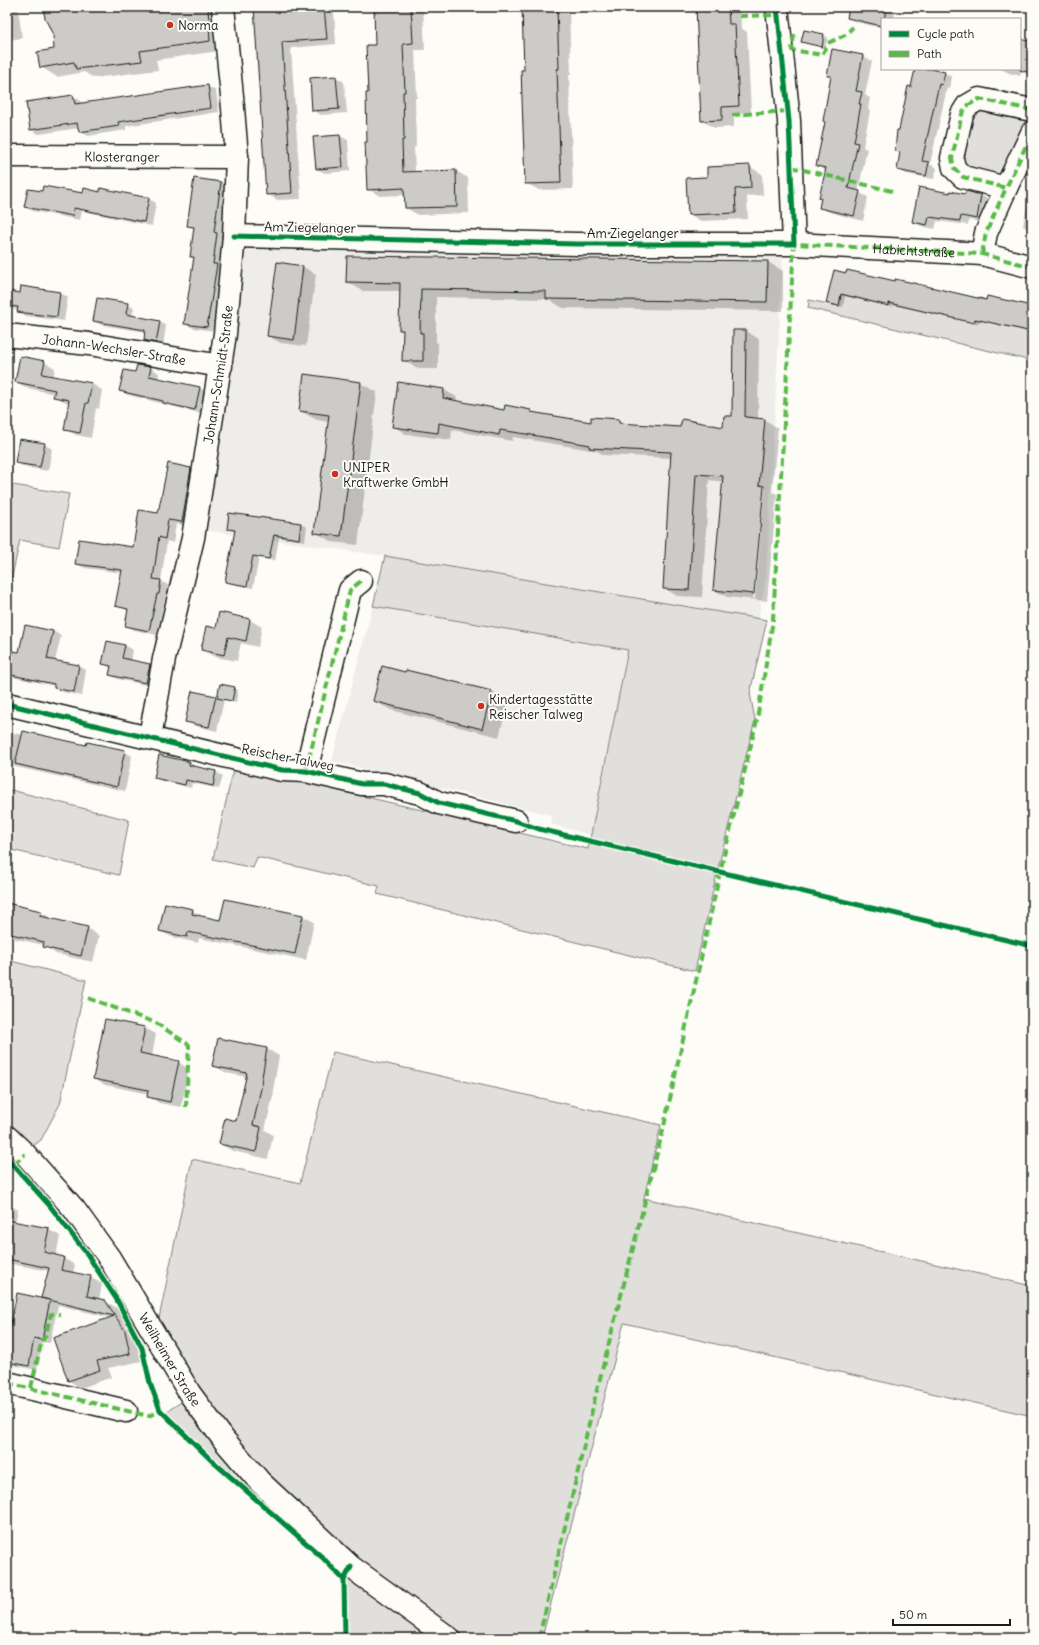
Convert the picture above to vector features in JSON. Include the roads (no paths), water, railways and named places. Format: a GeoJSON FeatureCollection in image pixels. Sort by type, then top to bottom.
{"type":"FeatureCollection","features":[{"type":"Feature","properties":{"kind":"street","name":"Johann-Schmidt-Straße"},"geometry":{"type":"LineString","coordinates":[[150,737],[164,659],[193,538],[221,366],[234,236],[237,157],[223,7]]}},
{"type":"Feature","properties":{"kind":"street"},"geometry":{"type":"LineString","coordinates":[[777,7],[789,121],[794,244]]}},
{"type":"Feature","properties":{"kind":"street"},"geometry":{"type":"LineString","coordinates":[[1006,188],[962,177],[954,168],[952,158],[962,114],[967,106],[979,99],[1032,110]]}},
{"type":"Feature","properties":{"kind":"street"},"geometry":{"type":"LineString","coordinates":[[982,254],[986,233],[1032,133]]}},
{"type":"Feature","properties":{"kind":"street","name":"Klosteranger"},"geometry":{"type":"LineString","coordinates":[[7,156],[237,157]]}},
{"type":"Feature","properties":{"kind":"street","name":"Am Ziegelanger"},"geometry":{"type":"LineString","coordinates":[[234,236],[577,244],[794,244]]}},
{"type":"Feature","properties":{"kind":"street","name":"Habichtstraße"},"geometry":{"type":"LineString","coordinates":[[794,244],[982,254],[1032,267]]}},
{"type":"Feature","properties":{"kind":"street","name":"Johann-Wechsler-Straße"},"geometry":{"type":"LineString","coordinates":[[7,335],[89,344],[221,366]]}},
{"type":"Feature","properties":{"kind":"street"},"geometry":{"type":"LineString","coordinates":[[306,771],[350,590],[361,581]]}},
{"type":"Feature","properties":{"kind":"street","name":"Reischer Talweg"},"geometry":{"type":"LineString","coordinates":[[7,704],[150,737],[282,770],[306,771],[362,784],[384,784],[420,793],[439,803],[516,821]]}},
{"type":"Feature","properties":{"kind":"street","name":"Weilheimer Straße"},"geometry":{"type":"LineString","coordinates":[[7,1137],[25,1154],[74,1209],[110,1260],[190,1394],[224,1440],[260,1482],[351,1567],[449,1638]]}},
{"type":"Feature","properties":{"kind":"street"},"geometry":{"type":"LineString","coordinates":[[7,1383],[126,1411]]}},
{"type":"Feature","properties":{"kind":"place","name":"Norma"},"geometry":{"type":"Point","coordinates":[170,25]}},
{"type":"Feature","properties":{"kind":"place","name":"UNIPER Kraftwerke GmbH"},"geometry":{"type":"Point","coordinates":[335,474]}},
{"type":"Feature","properties":{"kind":"place","name":"Kindertagesstätte Reischer Talweg"},"geometry":{"type":"Point","coordinates":[481,706]}}]}
